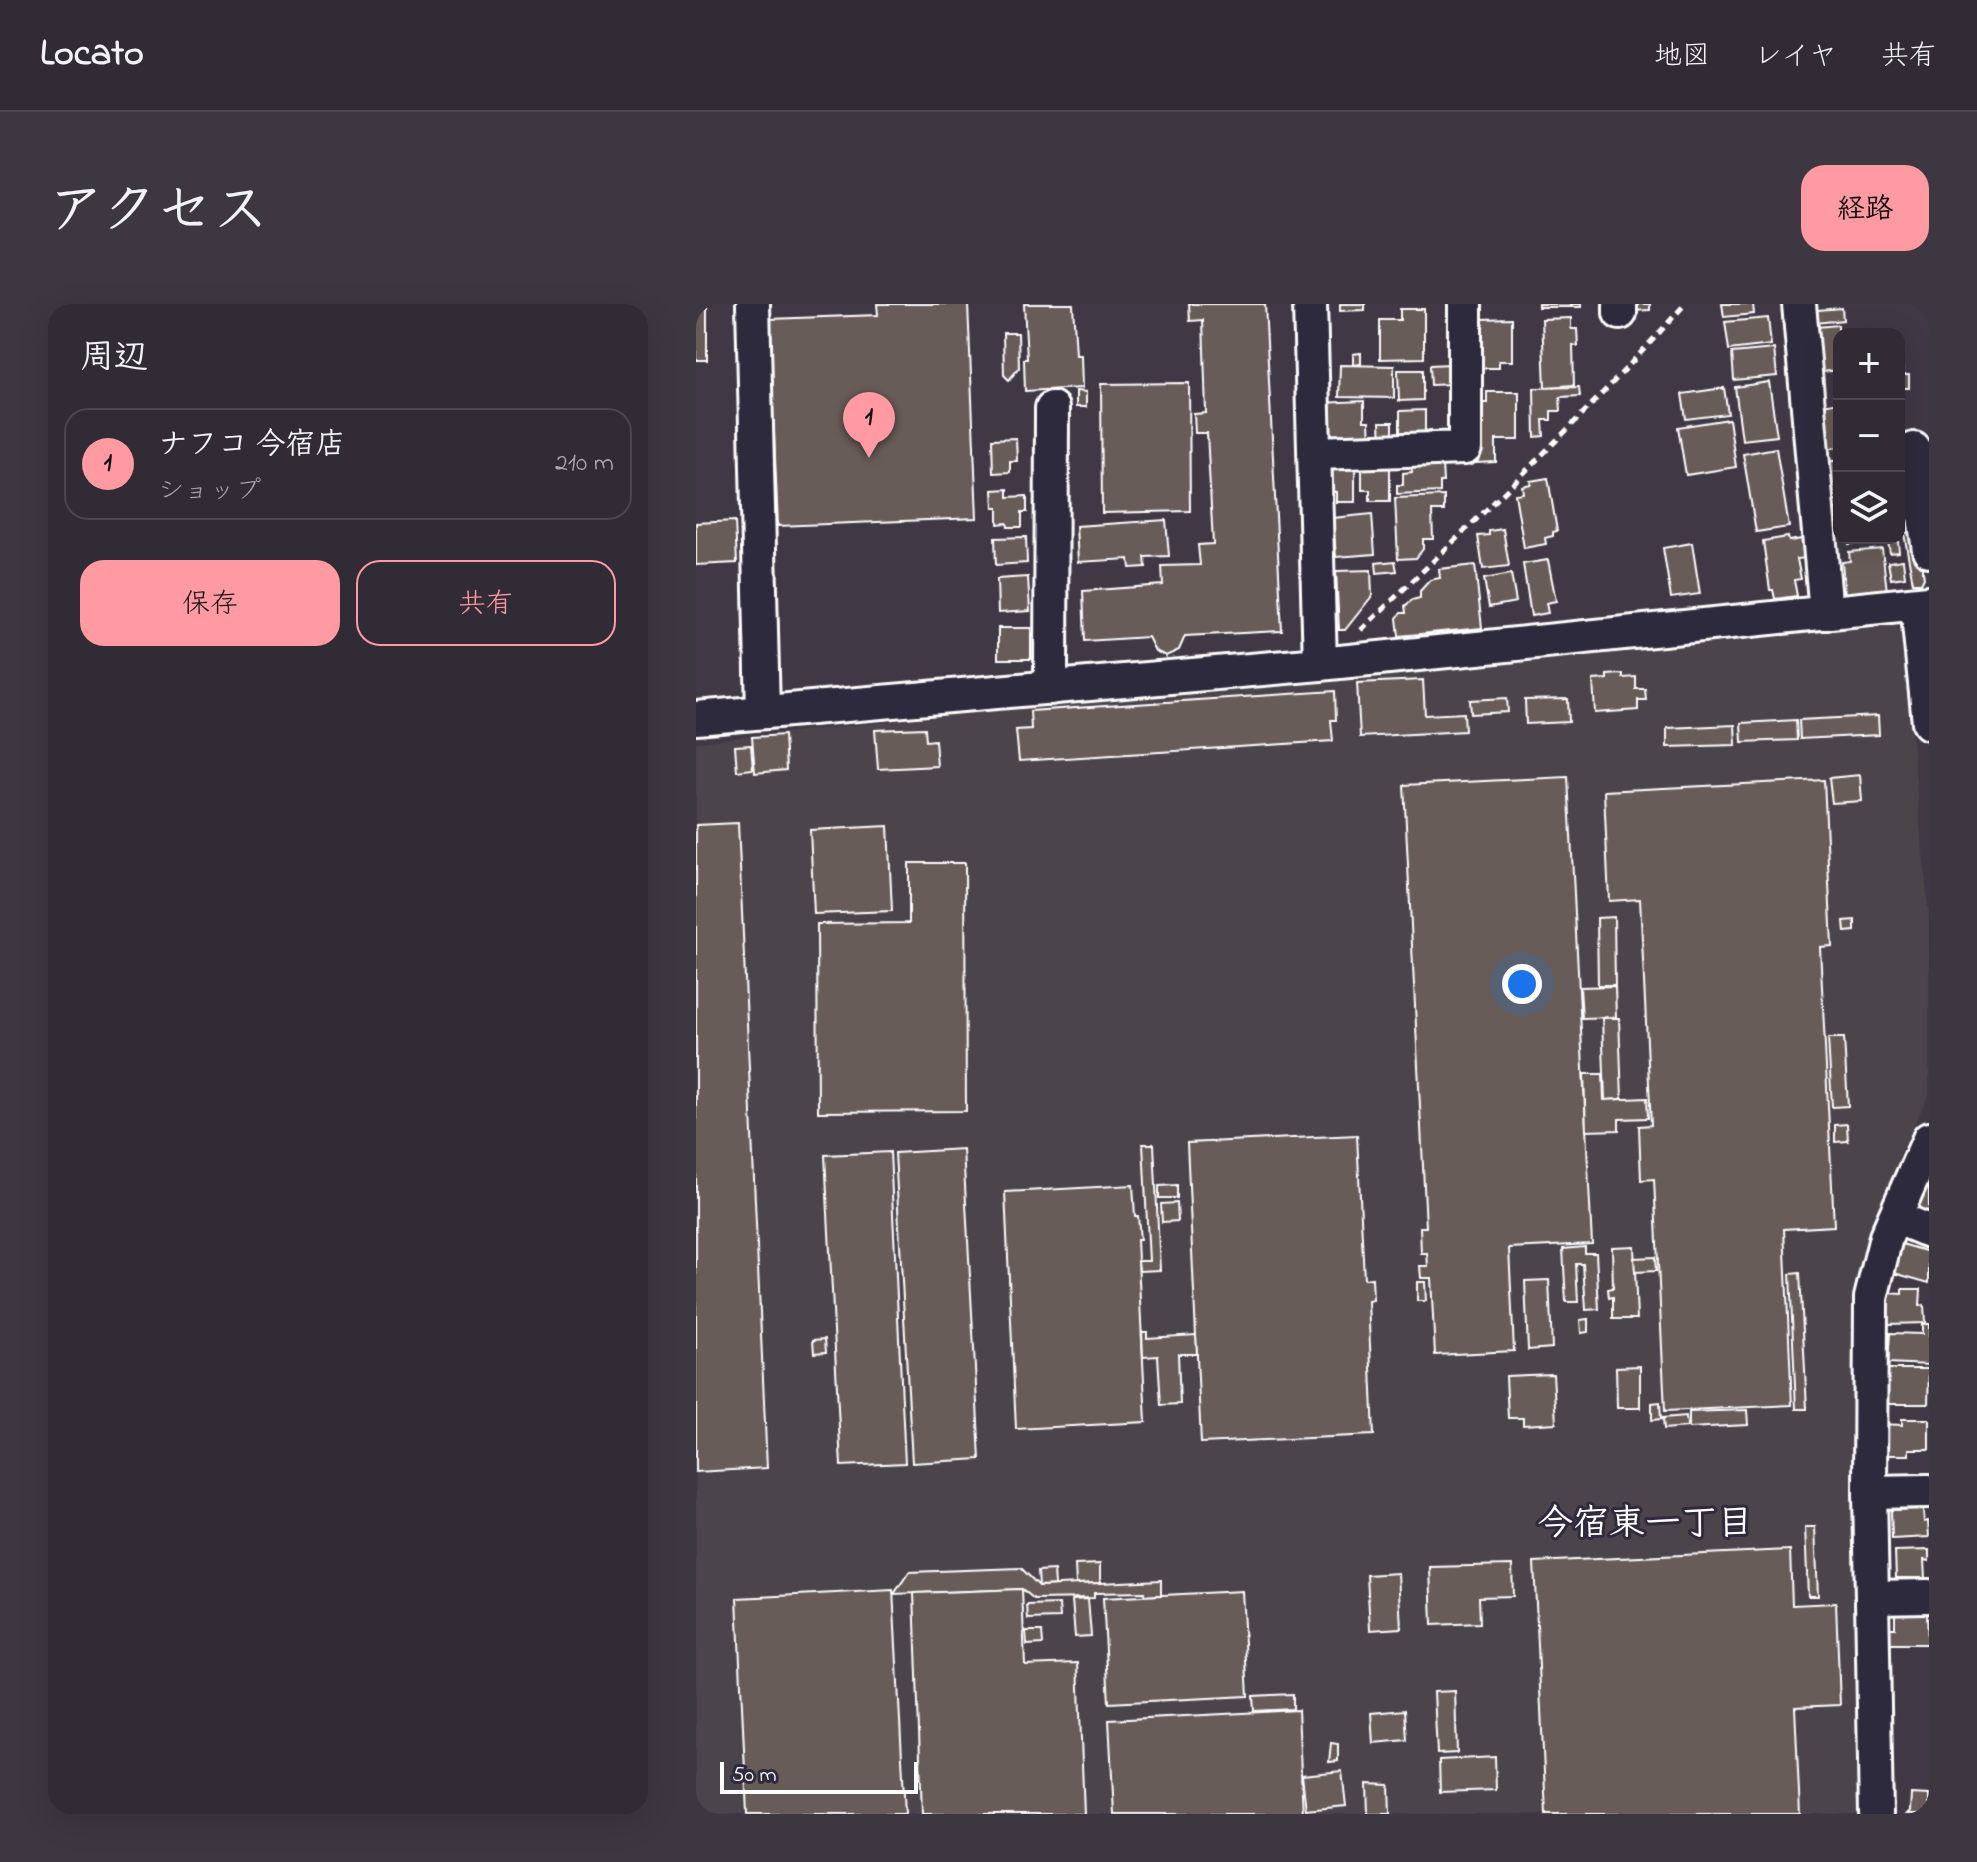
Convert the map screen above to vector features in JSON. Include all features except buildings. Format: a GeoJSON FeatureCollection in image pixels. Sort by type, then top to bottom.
{"type":"FeatureCollection","features":[{"type":"Feature","properties":{"kind":"street"},"geometry":{"type":"LineString","coordinates":[[753,304],[763,712]]}},
{"type":"Feature","properties":{"kind":"street"},"geometry":{"type":"LineString","coordinates":[[1310,304],[1316,453],[1333,663]]}},
{"type":"Feature","properties":{"kind":"street"},"geometry":{"type":"LineString","coordinates":[[1316,453],[1465,448],[1465,304]]}},
{"type":"Feature","properties":{"kind":"street"},"geometry":{"type":"LineString","coordinates":[[1799,304],[1826,613]]}},
{"type":"Feature","properties":{"kind":"street"},"geometry":{"type":"LineString","coordinates":[[1051,688],[1052,408]]}},
{"type":"Feature","properties":{"kind":"street"},"geometry":{"type":"LineString","coordinates":[[1914,449],[1929,550]]}},
{"type":"Feature","properties":{"kind":"street"},"geometry":{"type":"LineString","coordinates":[[696,718],[1333,663],[1923,603],[1929,723]]}},
{"type":"Feature","properties":{"kind":"street"},"geometry":{"type":"LineString","coordinates":[[1876,1814],[1870,1492],[1871,1298],[1886,1237],[1929,1139]]}},
{"type":"Feature","properties":{"kind":"street"},"geometry":{"type":"LineString","coordinates":[[1895,1217],[1929,1231]]}},
{"type":"Feature","properties":{"kind":"street"},"geometry":{"type":"LineString","coordinates":[[1870,1492],[1929,1491]]}},
{"type":"Feature","properties":{"kind":"street"},"geometry":{"type":"LineString","coordinates":[[1872,1597],[1929,1596]]}},
{"type":"Feature","properties":{"kind":"path"},"geometry":{"type":"LineString","coordinates":[[1333,663],[1345,645],[1536,463],[1634,362],[1685,304]]}},
{"type":"Feature","properties":{"kind":"shaded area"},"geometry":{"type":"Polygon","coordinates":[[[1894,623],[1902,636],[1929,918],[1929,1095],[1901,1151],[1852,1326],[1852,1500],[1860,1522],[1864,1814],[696,1814],[696,742],[1485,660],[1894,623]]]}},
{"type":"Feature","properties":{"kind":"place","name":"ナフコ 今宿店"},"geometry":{"type":"Point","coordinates":[869,458]}},
{"type":"Feature","properties":{"kind":"district","name":"今宿東一丁目"},"geometry":{"type":"Point","coordinates":[1645,1525]}}]}
